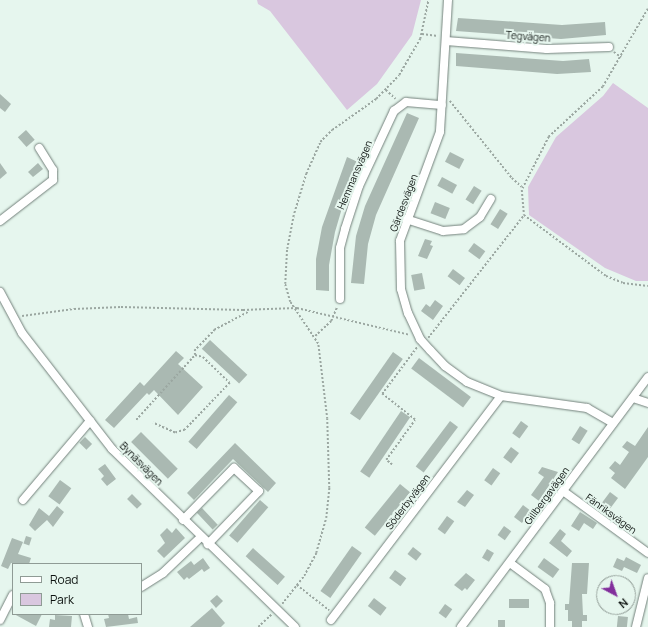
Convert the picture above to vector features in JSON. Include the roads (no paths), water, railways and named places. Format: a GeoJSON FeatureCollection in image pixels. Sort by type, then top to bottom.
{"type":"FeatureCollection","features":[{"type":"Feature","properties":{"kind":"street","name":"Gärdesvägen"},"geometry":{"type":"LineString","coordinates":[[448,0],[440,132],[436,150],[406,219],[400,241],[401,289],[408,313],[418,333],[421,343],[456,374],[500,396],[588,408],[613,422]]}},
{"type":"Feature","properties":{"kind":"street","name":"Tegvägen"},"geometry":{"type":"LineString","coordinates":[[446,39],[547,49],[609,47]]}},
{"type":"Feature","properties":{"kind":"street","name":"Hemmansvägen"},"geometry":{"type":"LineString","coordinates":[[340,300],[340,248],[345,229],[359,186],[394,111],[400,104],[415,102],[442,102]]}},
{"type":"Feature","properties":{"kind":"street"},"geometry":{"type":"LineString","coordinates":[[0,221],[53,180],[54,170],[39,148]]}},
{"type":"Feature","properties":{"kind":"street"},"geometry":{"type":"LineString","coordinates":[[406,219],[443,231],[464,229],[480,217],[491,199]]}},
{"type":"Feature","properties":{"kind":"street","name":"Bynäsvägen"},"geometry":{"type":"LineString","coordinates":[[0,292],[14,320],[112,449],[183,520],[295,627]]}},
{"type":"Feature","properties":{"kind":"street","name":"Gillbergavägen"},"geometry":{"type":"LineString","coordinates":[[461,627],[648,377]]}},
{"type":"Feature","properties":{"kind":"street","name":"Söderbyvägen"},"geometry":{"type":"LineString","coordinates":[[333,617],[500,396]]}},
{"type":"Feature","properties":{"kind":"street"},"geometry":{"type":"LineString","coordinates":[[632,398],[648,403]]}},
{"type":"Feature","properties":{"kind":"street"},"geometry":{"type":"LineString","coordinates":[[23,500],[90,421]]}},
{"type":"Feature","properties":{"kind":"street"},"geometry":{"type":"LineString","coordinates":[[183,520],[234,468],[259,491],[208,544]]}},
{"type":"Feature","properties":{"kind":"street","name":"Fänriksvägen"},"geometry":{"type":"LineString","coordinates":[[563,491],[648,553]]}},
{"type":"Feature","properties":{"kind":"street"},"geometry":{"type":"LineString","coordinates":[[142,586],[163,573],[201,537]]}},
{"type":"Feature","properties":{"kind":"street"},"geometry":{"type":"LineString","coordinates":[[510,563],[545,589],[550,603],[550,627]]}},
{"type":"Feature","properties":{"kind":"street"},"geometry":{"type":"LineString","coordinates":[[636,627],[648,578]]}},
{"type":"Feature","properties":{"kind":"street"},"geometry":{"type":"LineString","coordinates":[[0,620],[12,597]]}},
{"type":"Feature","properties":{"kind":"street"},"geometry":{"type":"LineString","coordinates":[[84,615],[88,627]]}}]}
